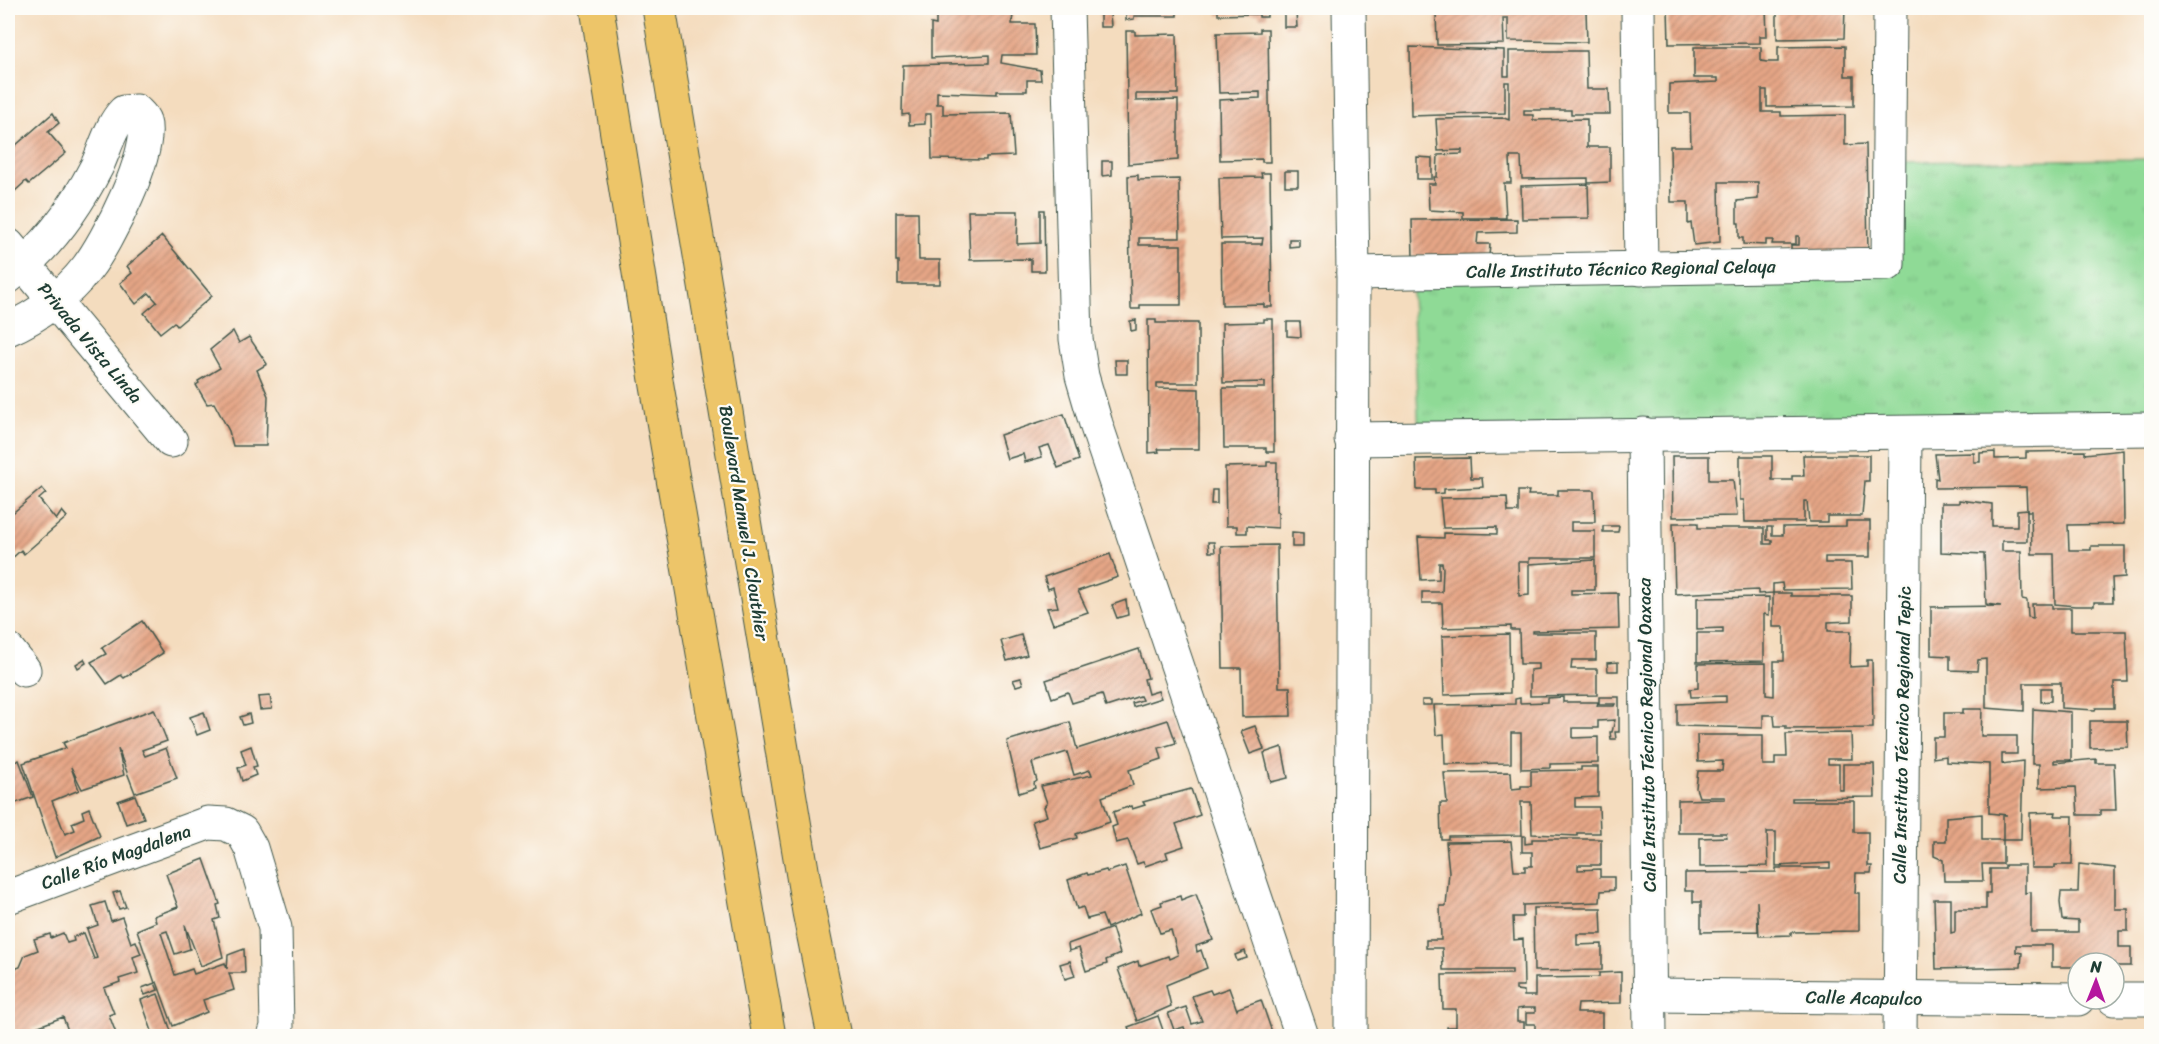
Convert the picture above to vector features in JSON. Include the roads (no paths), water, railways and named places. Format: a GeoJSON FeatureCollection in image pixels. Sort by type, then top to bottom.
{"type":"FeatureCollection","features":[{"type":"Feature","properties":{"kind":"main road"},"geometry":{"type":"LineString","coordinates":[[597,8],[657,386],[769,1036]]}},
{"type":"Feature","properties":{"kind":"main road","name":"Boulevard Manuel J. Clouthier"},"geometry":{"type":"LineString","coordinates":[[659,8],[807,901],[834,1036]]}},
{"type":"Feature","properties":{"kind":"street"},"geometry":{"type":"LineString","coordinates":[[1067,8],[1076,339],[1082,376],[1100,436],[1302,1036]]}},
{"type":"Feature","properties":{"kind":"street"},"geometry":{"type":"LineString","coordinates":[[1349,8],[1353,273],[1351,1036]]}},
{"type":"Feature","properties":{"kind":"street"},"geometry":{"type":"LineString","coordinates":[[1638,8],[1641,269]]}},
{"type":"Feature","properties":{"kind":"street","name":"Calle Instituto Técnico Regional Celaya"},"geometry":{"type":"LineString","coordinates":[[1353,273],[1888,264],[1890,8]]}},
{"type":"Feature","properties":{"kind":"street"},"geometry":{"type":"LineString","coordinates":[[8,329],[55,301],[86,269],[113,230],[135,174],[146,129],[144,118],[136,111],[124,112],[118,118],[108,143],[75,207],[50,239],[13,262]]}},
{"type":"Feature","properties":{"kind":"street","name":"Privada Vista Linda"},"geometry":{"type":"LineString","coordinates":[[13,262],[55,301],[171,441]]}},
{"type":"Feature","properties":{"kind":"street"},"geometry":{"type":"LineString","coordinates":[[1352,439],[2151,429]]}},
{"type":"Feature","properties":{"kind":"street","name":"Calle Instituto Técnico Regional Tepic"},"geometry":{"type":"LineString","coordinates":[[1900,1036],[1905,433]]}},
{"type":"Feature","properties":{"kind":"street","name":"Calle Instituto Técnico Regional Oaxaca"},"geometry":{"type":"LineString","coordinates":[[1644,434],[1650,1036]]}},
{"type":"Feature","properties":{"kind":"street","name":"Calle Río Magdalena"},"geometry":{"type":"LineString","coordinates":[[8,897],[208,824],[226,824],[242,832],[251,848],[273,913],[276,1027],[274,1036]]}},
{"type":"Feature","properties":{"kind":"street","name":"Calle Acapulco"},"geometry":{"type":"LineString","coordinates":[[1650,995],[2066,999]]}},
{"type":"Feature","properties":{"kind":"street"},"geometry":{"type":"LineString","coordinates":[[2126,999],[2151,999]]}}]}
